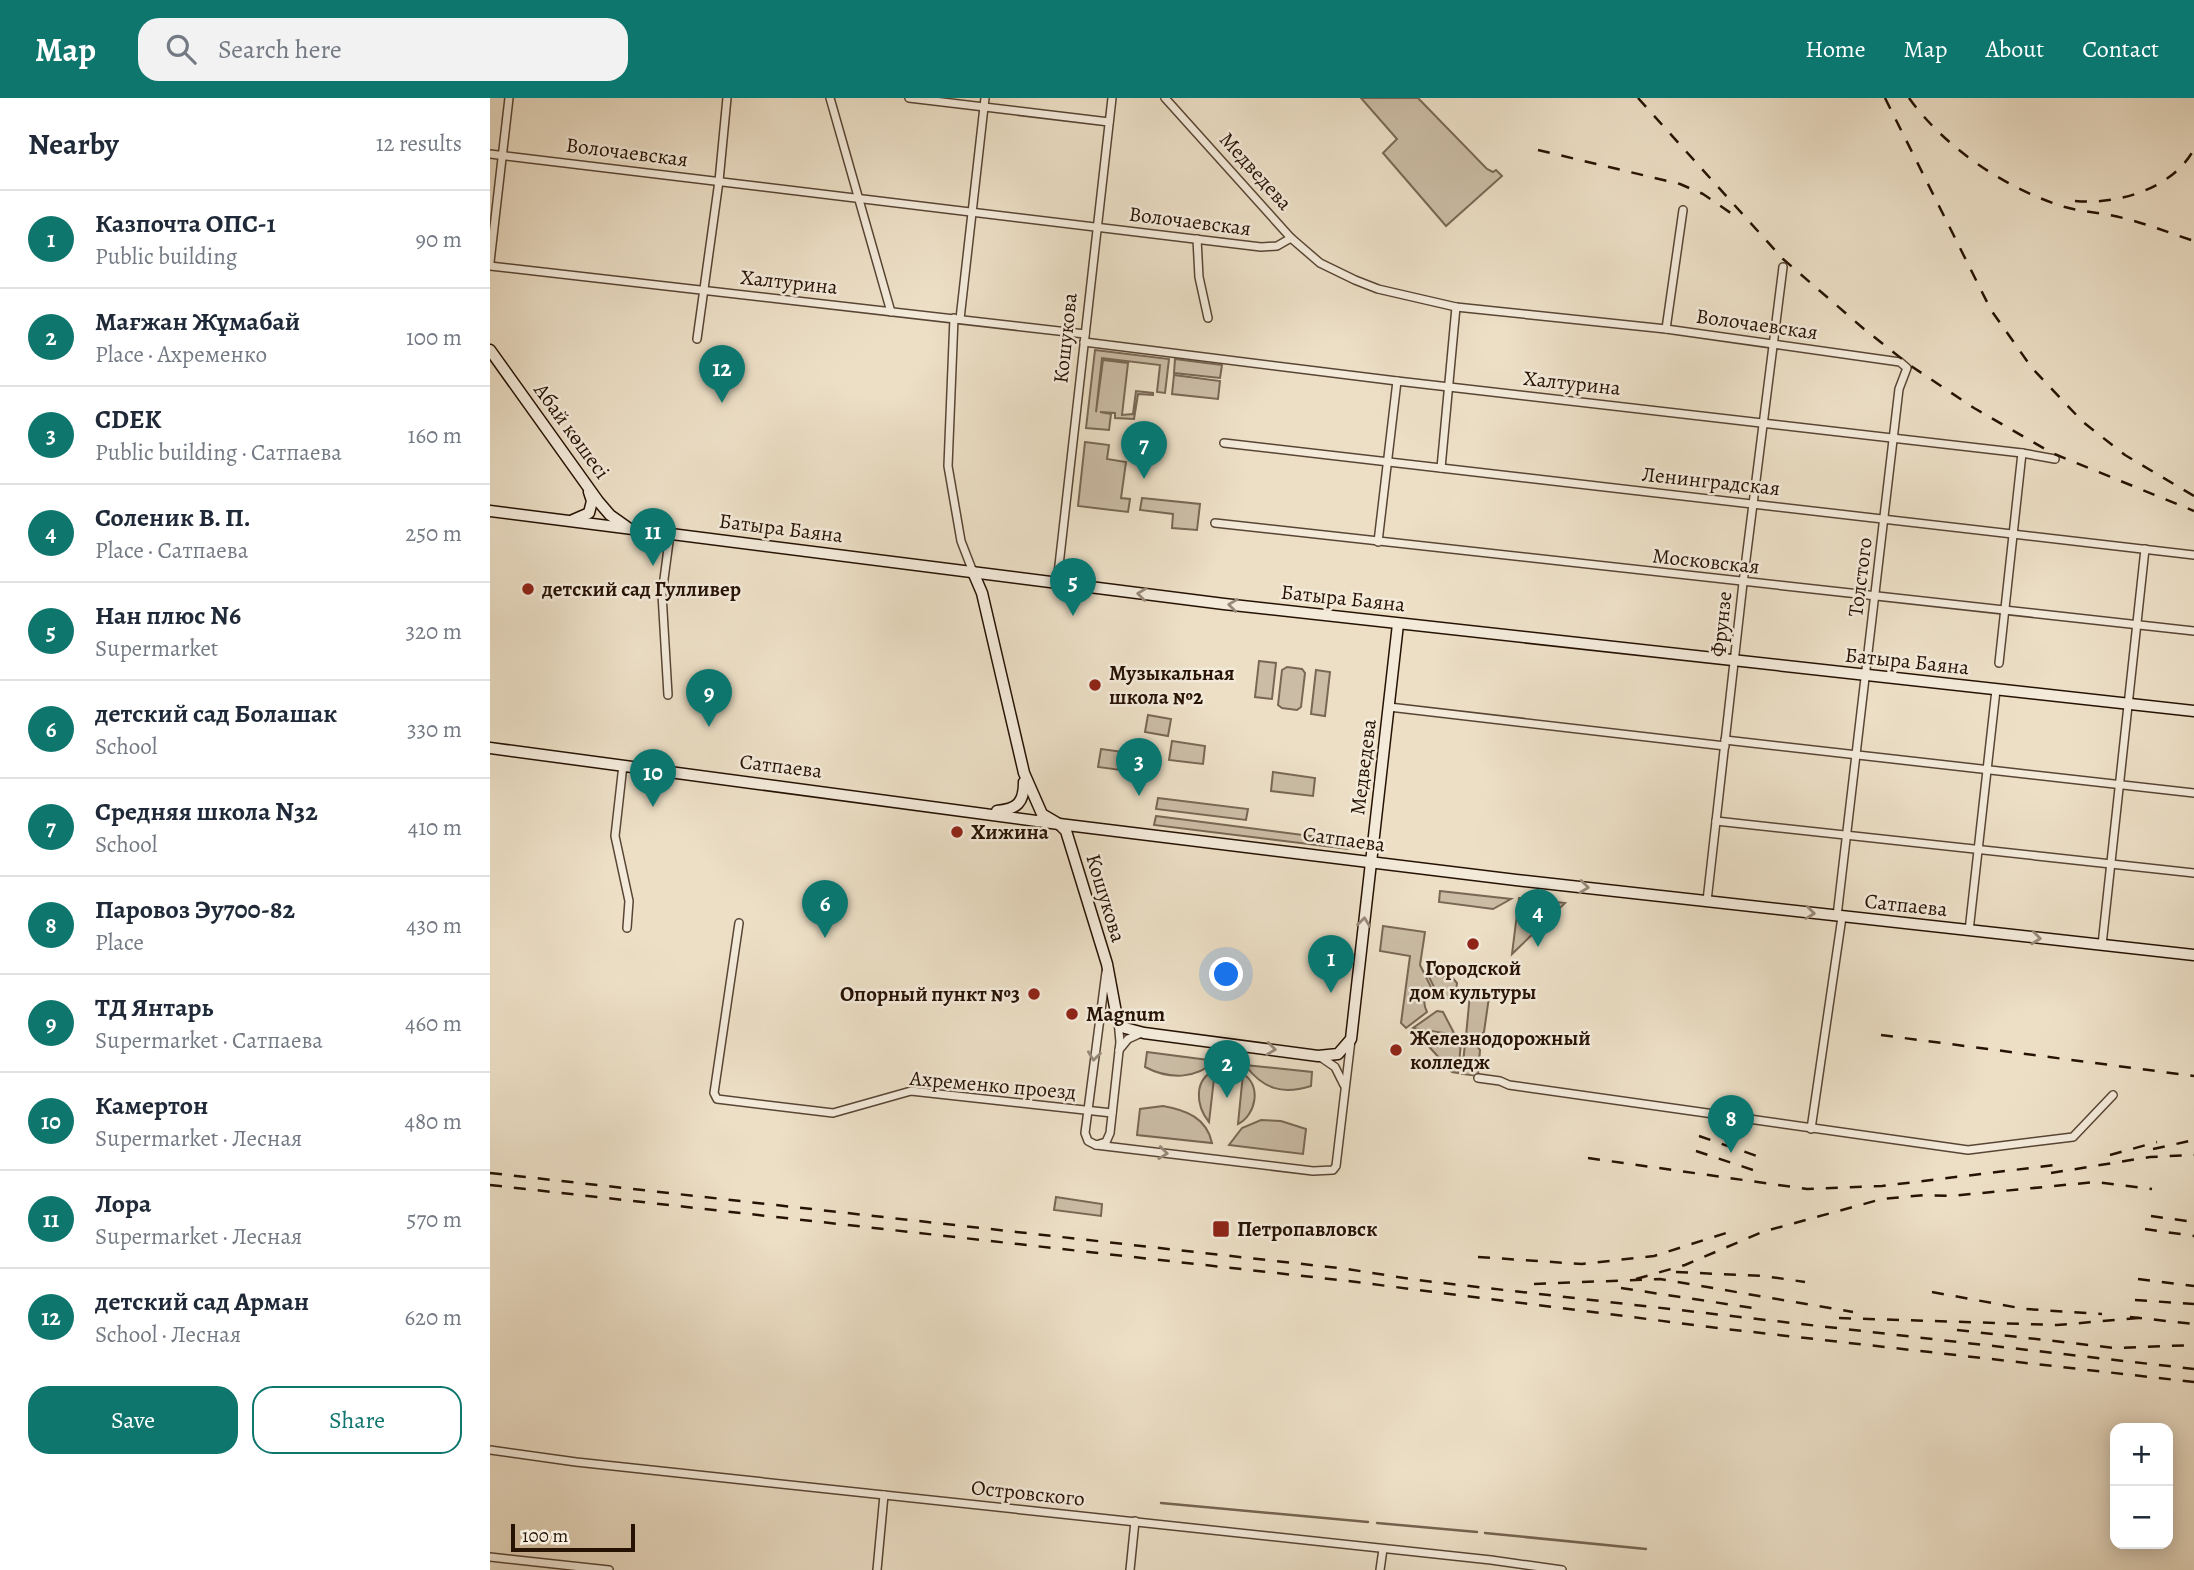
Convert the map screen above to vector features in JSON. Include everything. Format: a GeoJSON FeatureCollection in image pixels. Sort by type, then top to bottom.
{"type":"FeatureCollection","features":[{"type":"Feature","properties":{"kind":"street"},"geometry":{"type":"LineString","coordinates":[[490,264],[509,98]]}},
{"type":"Feature","properties":{"kind":"street"},"geometry":{"type":"LineString","coordinates":[[697,339],[719,181],[727,98]]}},
{"type":"Feature","properties":{"kind":"street"},"geometry":{"type":"LineString","coordinates":[[830,98],[891,312]]}},
{"type":"Feature","properties":{"kind":"street"},"geometry":{"type":"LineString","coordinates":[[909,98],[1109,122]]}},
{"type":"Feature","properties":{"kind":"street"},"geometry":{"type":"LineString","coordinates":[[972,572],[961,541],[948,467],[957,319],[973,211],[985,98]]}},
{"type":"Feature","properties":{"kind":"street","name":"Кошукова"},"geometry":{"type":"LineString","coordinates":[[1057,583],[1112,98]]}},
{"type":"Feature","properties":{"kind":"street","name":"Медведева"},"geometry":{"type":"LineString","coordinates":[[1165,98],[1291,239]]}},
{"type":"Feature","properties":{"kind":"street","name":"Волочаевская"},"geometry":{"type":"LineString","coordinates":[[490,154],[1270,248],[1291,239],[1321,263],[1355,280],[1378,289],[1456,307],[1666,329],[1895,360],[1907,368]]}},
{"type":"Feature","properties":{"kind":"street"},"geometry":{"type":"LineString","coordinates":[[1666,329],[1683,210]]}},
{"type":"Feature","properties":{"kind":"street"},"geometry":{"type":"LineString","coordinates":[[1197,239],[1199,277],[1208,317]]}},
{"type":"Feature","properties":{"kind":"street","name":"Халтурина"},"geometry":{"type":"LineString","coordinates":[[490,264],[957,319],[1397,381],[1893,437],[2055,459]]}},
{"type":"Feature","properties":{"kind":"street","name":"Фрунзе"},"geometry":{"type":"LineString","coordinates":[[1706,901],[1783,267]]}},
{"type":"Feature","properties":{"kind":"street"},"geometry":{"type":"LineString","coordinates":[[1441,468],[1456,307]]}},
{"type":"Feature","properties":{"kind":"street","name":"Абай көшесі"},"geometry":{"type":"LineString","coordinates":[[490,350],[586,486],[610,515],[629,528]]}},
{"type":"Feature","properties":{"kind":"street","name":"Толстого"},"geometry":{"type":"LineString","coordinates":[[1811,1129],[1840,917],[1899,389],[1907,368]]}},
{"type":"Feature","properties":{"kind":"street"},"geometry":{"type":"LineString","coordinates":[[1378,542],[1397,381]]}},
{"type":"Feature","properties":{"kind":"street","name":"Ленинградская"},"geometry":{"type":"LineString","coordinates":[[1224,443],[2194,555]]}},
{"type":"Feature","properties":{"kind":"street"},"geometry":{"type":"LineString","coordinates":[[1999,663],[2022,453]]}},
{"type":"Feature","properties":{"kind":"street"},"geometry":{"type":"LineString","coordinates":[[567,520],[582,518],[589,513],[592,501],[586,486]]}},
{"type":"Feature","properties":{"kind":"street","name":"Батыра Баяна"},"geometry":{"type":"LineString","coordinates":[[490,510],[1398,624],[2194,711]]}},
{"type":"Feature","properties":{"kind":"street","name":"Московская"},"geometry":{"type":"LineString","coordinates":[[1215,523],[2194,631]]}},
{"type":"Feature","properties":{"kind":"street"},"geometry":{"type":"LineString","coordinates":[[668,695],[662,594],[670,534]]}},
{"type":"Feature","properties":{"kind":"street"},"geometry":{"type":"LineString","coordinates":[[2102,945],[2145,550]]}},
{"type":"Feature","properties":{"kind":"street","name":"Кошукова"},"geometry":{"type":"LineString","coordinates":[[972,572],[982,593],[1024,773],[1032,796],[1044,816],[1066,831],[1107,964],[1117,1018]]}},
{"type":"Feature","properties":{"kind":"street"},"geometry":{"type":"LineString","coordinates":[[982,593],[982,578],[995,575]]}},
{"type":"Feature","properties":{"kind":"street","name":"Медведева"},"geometry":{"type":"LineString","coordinates":[[1351,1039],[1398,624]]}},
{"type":"Feature","properties":{"kind":"street"},"geometry":{"type":"LineString","coordinates":[[1969,931],[1996,690]]}},
{"type":"Feature","properties":{"kind":"street"},"geometry":{"type":"LineString","coordinates":[[1389,707],[2194,793]]}},
{"type":"Feature","properties":{"kind":"street","name":"Сатпаева"},"geometry":{"type":"LineString","coordinates":[[490,747],[1059,824],[1516,880],[2194,956]]}},
{"type":"Feature","properties":{"kind":"street"},"geometry":{"type":"LineString","coordinates":[[623,765],[615,836],[628,901],[627,928]]}},
{"type":"Feature","properties":{"kind":"street"},"geometry":{"type":"LineString","coordinates":[[980,812],[1008,810],[1020,804],[1023,798],[1024,773]]}},
{"type":"Feature","properties":{"kind":"street"},"geometry":{"type":"LineString","coordinates":[[1018,818],[1032,813],[1032,796]]}},
{"type":"Feature","properties":{"kind":"street"},"geometry":{"type":"LineString","coordinates":[[1716,821],[2194,873]]}},
{"type":"Feature","properties":{"kind":"street","name":"Ахременко проезд"},"geometry":{"type":"LineString","coordinates":[[739,923],[714,1093],[717,1098],[833,1113],[911,1091],[1112,1113]]}},
{"type":"Feature","properties":{"kind":"street","name":"Кошукова"},"geometry":{"type":"LineString","coordinates":[[1096,1145],[1085,1136],[1107,964]]}},
{"type":"Feature","properties":{"kind":"street"},"geometry":{"type":"LineString","coordinates":[[1117,1018],[1124,1027],[1144,1033],[1318,1056],[1338,1054],[1351,1039]]}},
{"type":"Feature","properties":{"kind":"street"},"geometry":{"type":"LineString","coordinates":[[1096,1145],[1108,1140],[1119,1050],[1117,1018]]}},
{"type":"Feature","properties":{"kind":"street"},"geometry":{"type":"LineString","coordinates":[[1119,1050],[1130,1037],[1144,1033]]}},
{"type":"Feature","properties":{"kind":"street"},"geometry":{"type":"LineString","coordinates":[[1096,1145],[1312,1171],[1334,1170],[1351,1039]]}},
{"type":"Feature","properties":{"kind":"street"},"geometry":{"type":"LineString","coordinates":[[1318,1056],[1335,1067],[1345,1089]]}},
{"type":"Feature","properties":{"kind":"street"},"geometry":{"type":"LineString","coordinates":[[1478,1079],[1968,1150],[2073,1138],[2113,1094]]}},
{"type":"Feature","properties":{"kind":"street","name":"Островского"},"geometry":{"type":"LineString","coordinates":[[490,1450],[1562,1570]]}},
{"type":"Feature","properties":{"kind":"street"},"geometry":{"type":"LineString","coordinates":[[877,1570],[884,1495]]}},
{"type":"Feature","properties":{"kind":"street"},"geometry":{"type":"LineString","coordinates":[[1130,1570],[1135,1521]]}},
{"type":"Feature","properties":{"kind":"street"},"geometry":{"type":"LineString","coordinates":[[1380,1570],[1382,1549]]}},
{"type":"Feature","properties":{"kind":"street"},"geometry":{"type":"LineString","coordinates":[[490,1558],[609,1570]]}},
{"type":"Feature","properties":{"kind":"shaded area"},"geometry":{"type":"Polygon","coordinates":[[[1361,98],[1418,98],[1487,169],[1493,172],[1496,170],[1502,176],[1446,226],[1383,153],[1397,139],[1361,98]]]}},
{"type":"Feature","properties":{"kind":"shaded area"},"geometry":{"type":"Polygon","coordinates":[[[1095,350],[1169,359],[1165,393],[1157,392],[1160,365],[1102,358],[1096,412],[1103,360],[1128,363],[1122,415],[1133,414],[1136,391],[1153,395],[1138,394],[1134,419],[1115,418],[1115,413],[1100,412],[1111,414],[1109,430],[1086,428],[1095,350]]]}},
{"type":"Feature","properties":{"kind":"shaded area"},"geometry":{"type":"Polygon","coordinates":[[[1175,359],[1222,365],[1220,378],[1174,373],[1175,359]]]}},
{"type":"Feature","properties":{"kind":"shaded area"},"geometry":{"type":"Polygon","coordinates":[[[1174,375],[1220,381],[1218,399],[1172,394],[1174,375]]]}},
{"type":"Feature","properties":{"kind":"shaded area"},"geometry":{"type":"Polygon","coordinates":[[[1085,442],[1109,445],[1107,459],[1126,462],[1121,498],[1130,499],[1128,512],[1078,506],[1085,442]]]}},
{"type":"Feature","properties":{"kind":"shaded area"},"geometry":{"type":"Polygon","coordinates":[[[1142,498],[1200,504],[1197,530],[1172,528],[1173,514],[1140,510],[1142,498]]]}},
{"type":"Feature","properties":{"kind":"shaded area"},"geometry":{"type":"Polygon","coordinates":[[[1259,661],[1276,663],[1272,699],[1255,697],[1259,661]]]}},
{"type":"Feature","properties":{"kind":"shaded area"},"geometry":{"type":"Polygon","coordinates":[[[1287,667],[1302,669],[1305,673],[1301,707],[1297,710],[1278,705],[1282,670],[1287,667]]]}},
{"type":"Feature","properties":{"kind":"shaded area"},"geometry":{"type":"Polygon","coordinates":[[[1316,670],[1330,672],[1325,716],[1311,714],[1316,670]]]}},
{"type":"Feature","properties":{"kind":"shaded area"},"geometry":{"type":"Polygon","coordinates":[[[1148,715],[1171,719],[1168,736],[1145,732],[1148,715]]]}},
{"type":"Feature","properties":{"kind":"shaded area"},"geometry":{"type":"Polygon","coordinates":[[[1172,741],[1205,746],[1203,764],[1169,760],[1172,741]]]}},
{"type":"Feature","properties":{"kind":"shaded area"},"geometry":{"type":"Polygon","coordinates":[[[1101,749],[1138,754],[1135,772],[1098,767],[1101,749]]]}},
{"type":"Feature","properties":{"kind":"shaded area"},"geometry":{"type":"Polygon","coordinates":[[[1273,772],[1315,778],[1313,796],[1271,791],[1273,772]]]}},
{"type":"Feature","properties":{"kind":"shaded area"},"geometry":{"type":"Polygon","coordinates":[[[1158,798],[1248,809],[1246,820],[1156,809],[1158,798]]]}},
{"type":"Feature","properties":{"kind":"shaded area"},"geometry":{"type":"Polygon","coordinates":[[[1156,816],[1350,841],[1348,849],[1154,825],[1156,816]]]}},
{"type":"Feature","properties":{"kind":"shaded area"},"geometry":{"type":"Polygon","coordinates":[[[1440,891],[1511,899],[1493,909],[1439,902],[1440,891]]]}},
{"type":"Feature","properties":{"kind":"shaded area"},"geometry":{"type":"Polygon","coordinates":[[[1519,898],[1565,903],[1512,954],[1519,898]]]}},
{"type":"Feature","properties":{"kind":"shaded area"},"geometry":{"type":"Polygon","coordinates":[[[1383,926],[1425,932],[1420,965],[1433,991],[1425,1000],[1427,1012],[1406,1028],[1401,1023],[1410,956],[1380,951],[1383,926]]]}},
{"type":"Feature","properties":{"kind":"shaded area"},"geometry":{"type":"Polygon","coordinates":[[[1429,977],[1452,977],[1457,983],[1456,992],[1445,1000],[1440,999],[1429,977]]]}},
{"type":"Feature","properties":{"kind":"shaded area"},"geometry":{"type":"Polygon","coordinates":[[[1470,994],[1489,997],[1484,1032],[1477,1038],[1466,1036],[1470,994]]]}},
{"type":"Feature","properties":{"kind":"shaded area"},"geometry":{"type":"Polygon","coordinates":[[[1437,1011],[1443,1012],[1455,1035],[1413,1028],[1437,1011]]]}},
{"type":"Feature","properties":{"kind":"shaded area"},"geometry":{"type":"Polygon","coordinates":[[[1424,1038],[1461,1043],[1458,1073],[1452,1072],[1424,1038]]]}},
{"type":"Feature","properties":{"kind":"shaded area"},"geometry":{"type":"Polygon","coordinates":[[[1465,1043],[1476,1045],[1480,1050],[1478,1076],[1462,1074],[1465,1043]]]}},
{"type":"Feature","properties":{"kind":"shaded area"},"geometry":{"type":"Polygon","coordinates":[[[1147,1052],[1216,1061],[1200,1071],[1173,1076],[1145,1067],[1147,1052]]]}},
{"type":"Feature","properties":{"kind":"shaded area"},"geometry":{"type":"Polygon","coordinates":[[[1245,1065],[1312,1072],[1311,1086],[1291,1090],[1274,1088],[1259,1080],[1245,1065]]]}},
{"type":"Feature","properties":{"kind":"shaded area"},"geometry":{"type":"Polygon","coordinates":[[[1215,1070],[1209,1122],[1201,1109],[1199,1094],[1203,1080],[1215,1070]]]}},
{"type":"Feature","properties":{"kind":"shaded area"},"geometry":{"type":"Polygon","coordinates":[[[1243,1074],[1253,1085],[1255,1092],[1253,1107],[1238,1124],[1243,1074]]]}},
{"type":"Feature","properties":{"kind":"shaded area"},"geometry":{"type":"Polygon","coordinates":[[[1163,1106],[1180,1110],[1200,1121],[1212,1143],[1137,1135],[1140,1109],[1163,1106]]]}},
{"type":"Feature","properties":{"kind":"shaded area"},"geometry":{"type":"Polygon","coordinates":[[[1261,1120],[1281,1121],[1306,1129],[1303,1154],[1229,1145],[1242,1128],[1261,1120]]]}},
{"type":"Feature","properties":{"kind":"shaded area"},"geometry":{"type":"Polygon","coordinates":[[[1056,1197],[1102,1204],[1101,1216],[1054,1210],[1056,1197]]]}},
{"type":"Feature","properties":{"kind":"waterway"},"geometry":{"type":"LineString","coordinates":[[1161,1503],[1368,1522]]}},
{"type":"Feature","properties":{"kind":"waterway"},"geometry":{"type":"LineString","coordinates":[[1377,1523],[1477,1532]]}},
{"type":"Feature","properties":{"kind":"waterway"},"geometry":{"type":"LineString","coordinates":[[1485,1533],[1646,1549]]}},
{"type":"Feature","properties":{"kind":"railway"},"geometry":{"type":"LineString","coordinates":[[1638,98],[1783,259],[1911,366],[1974,408],[2052,453],[2194,511]]}},
{"type":"Feature","properties":{"kind":"railway"},"geometry":{"type":"LineString","coordinates":[[1885,98],[1991,310],[2032,368],[2083,422],[2125,455],[2194,496]]}},
{"type":"Feature","properties":{"kind":"railway"},"geometry":{"type":"LineString","coordinates":[[1909,98],[1940,134],[1999,178],[2065,207],[2123,218],[2194,241]]}},
{"type":"Feature","properties":{"kind":"railway"},"geometry":{"type":"LineString","coordinates":[[2075,201],[2108,200],[2142,192],[2172,175],[2185,163],[2194,149]]}},
{"type":"Feature","properties":{"kind":"railway"},"geometry":{"type":"LineString","coordinates":[[1538,150],[1680,184],[1703,194],[1738,218]]}},
{"type":"Feature","properties":{"kind":"railway"},"geometry":{"type":"LineString","coordinates":[[1881,1035],[2194,1076]]}},
{"type":"Feature","properties":{"kind":"railway"},"geometry":{"type":"LineString","coordinates":[[1699,1136],[1757,1156]]}},
{"type":"Feature","properties":{"kind":"railway"},"geometry":{"type":"LineString","coordinates":[[2153,1149],[2194,1140]]}},
{"type":"Feature","properties":{"kind":"railway"},"geometry":{"type":"LineString","coordinates":[[2110,1155],[2157,1142]]}},
{"type":"Feature","properties":{"kind":"railway"},"geometry":{"type":"LineString","coordinates":[[1696,1151],[1756,1171]]}},
{"type":"Feature","properties":{"kind":"railway"},"geometry":{"type":"LineString","coordinates":[[2051,1173],[2150,1157],[2194,1155]]}},
{"type":"Feature","properties":{"kind":"railway"},"geometry":{"type":"LineString","coordinates":[[1588,1158],[1807,1189],[1882,1186],[2063,1164]]}},
{"type":"Feature","properties":{"kind":"railway"},"geometry":{"type":"LineString","coordinates":[[490,1173],[1347,1269],[1417,1280],[2194,1369]]}},
{"type":"Feature","properties":{"kind":"railway"},"geometry":{"type":"LineString","coordinates":[[1636,1279],[1685,1265],[1762,1232],[1882,1199],[1924,1195],[1951,1196],[2095,1182],[2152,1189]]}},
{"type":"Feature","properties":{"kind":"railway"},"geometry":{"type":"LineString","coordinates":[[490,1185],[1348,1281],[1726,1329],[2194,1382]]}},
{"type":"Feature","properties":{"kind":"railway"},"geometry":{"type":"LineString","coordinates":[[2151,1216],[2194,1222]]}},
{"type":"Feature","properties":{"kind":"railway"},"geometry":{"type":"LineString","coordinates":[[2145,1229],[2194,1236]]}},
{"type":"Feature","properties":{"kind":"railway"},"geometry":{"type":"LineString","coordinates":[[1478,1257],[1582,1264],[1654,1256],[1726,1233]]}},
{"type":"Feature","properties":{"kind":"railway"},"geometry":{"type":"LineString","coordinates":[[1676,1272],[1764,1276],[1805,1282]]}},
{"type":"Feature","properties":{"kind":"railway"},"geometry":{"type":"LineString","coordinates":[[1534,1284],[1660,1279],[1853,1312]]}},
{"type":"Feature","properties":{"kind":"railway"},"geometry":{"type":"LineString","coordinates":[[2138,1279],[2194,1286]]}},
{"type":"Feature","properties":{"kind":"railway"},"geometry":{"type":"LineString","coordinates":[[1621,1288],[1753,1308]]}},
{"type":"Feature","properties":{"kind":"railway"},"geometry":{"type":"LineString","coordinates":[[1932,1292],[2025,1309],[2102,1314]]}},
{"type":"Feature","properties":{"kind":"railway"},"geometry":{"type":"LineString","coordinates":[[2135,1300],[2194,1304]]}},
{"type":"Feature","properties":{"kind":"railway"},"geometry":{"type":"LineString","coordinates":[[2130,1317],[2194,1324]]}},
{"type":"Feature","properties":{"kind":"railway"},"geometry":{"type":"LineString","coordinates":[[1839,1318],[2057,1325],[2139,1318]]}},
{"type":"Feature","properties":{"kind":"railway"},"geometry":{"type":"LineString","coordinates":[[1957,1330],[2115,1348],[2194,1345]]}},
{"type":"Feature","properties":{"kind":"place","name":"детский сад Арман"},"geometry":{"type":"Point","coordinates":[722,403]}},
{"type":"Feature","properties":{"kind":"place","name":"Средняя школа N32"},"geometry":{"type":"Point","coordinates":[1144,479]}},
{"type":"Feature","properties":{"kind":"place","name":"Лора"},"geometry":{"type":"Point","coordinates":[653,566]}},
{"type":"Feature","properties":{"kind":"place","name":"детский сад Гулливер"},"geometry":{"type":"Point","coordinates":[528,589]}},
{"type":"Feature","properties":{"kind":"place","name":"Нан плюс N6"},"geometry":{"type":"Point","coordinates":[1073,616]}},
{"type":"Feature","properties":{"kind":"place","name":"Музыкальная школа №2"},"geometry":{"type":"Point","coordinates":[1095,685]}},
{"type":"Feature","properties":{"kind":"place","name":"ТД Янтарь"},"geometry":{"type":"Point","coordinates":[709,727]}},
{"type":"Feature","properties":{"kind":"place","name":"CDEK"},"geometry":{"type":"Point","coordinates":[1139,796]}},
{"type":"Feature","properties":{"kind":"place","name":"Камертон"},"geometry":{"type":"Point","coordinates":[653,807]}},
{"type":"Feature","properties":{"kind":"place","name":"Хижина"},"geometry":{"type":"Point","coordinates":[957,832]}},
{"type":"Feature","properties":{"kind":"place","name":"детский сад Болашак"},"geometry":{"type":"Point","coordinates":[825,938]}},
{"type":"Feature","properties":{"kind":"place","name":"Городской дом культуры"},"geometry":{"type":"Point","coordinates":[1473,944]}},
{"type":"Feature","properties":{"kind":"place","name":"Соленик В. П."},"geometry":{"type":"Point","coordinates":[1538,947]}},
{"type":"Feature","properties":{"kind":"place","name":"Казпочта ОПС-1"},"geometry":{"type":"Point","coordinates":[1331,993]}},
{"type":"Feature","properties":{"kind":"place","name":"Опорный пункт №3"},"geometry":{"type":"Point","coordinates":[1034,994]}},
{"type":"Feature","properties":{"kind":"place","name":"Magnum"},"geometry":{"type":"Point","coordinates":[1072,1014]}},
{"type":"Feature","properties":{"kind":"place","name":"Железнодорожный колледж"},"geometry":{"type":"Point","coordinates":[1396,1050]}},
{"type":"Feature","properties":{"kind":"place","name":"Мағжан Жұмабай"},"geometry":{"type":"Point","coordinates":[1227,1098]}},
{"type":"Feature","properties":{"kind":"place","name":"Паровоз Эу700-82"},"geometry":{"type":"Point","coordinates":[1731,1153]}},
{"type":"Feature","properties":{"kind":"place","name":"Петропавловск"},"geometry":{"type":"Point","coordinates":[1221,1229]}}]}
